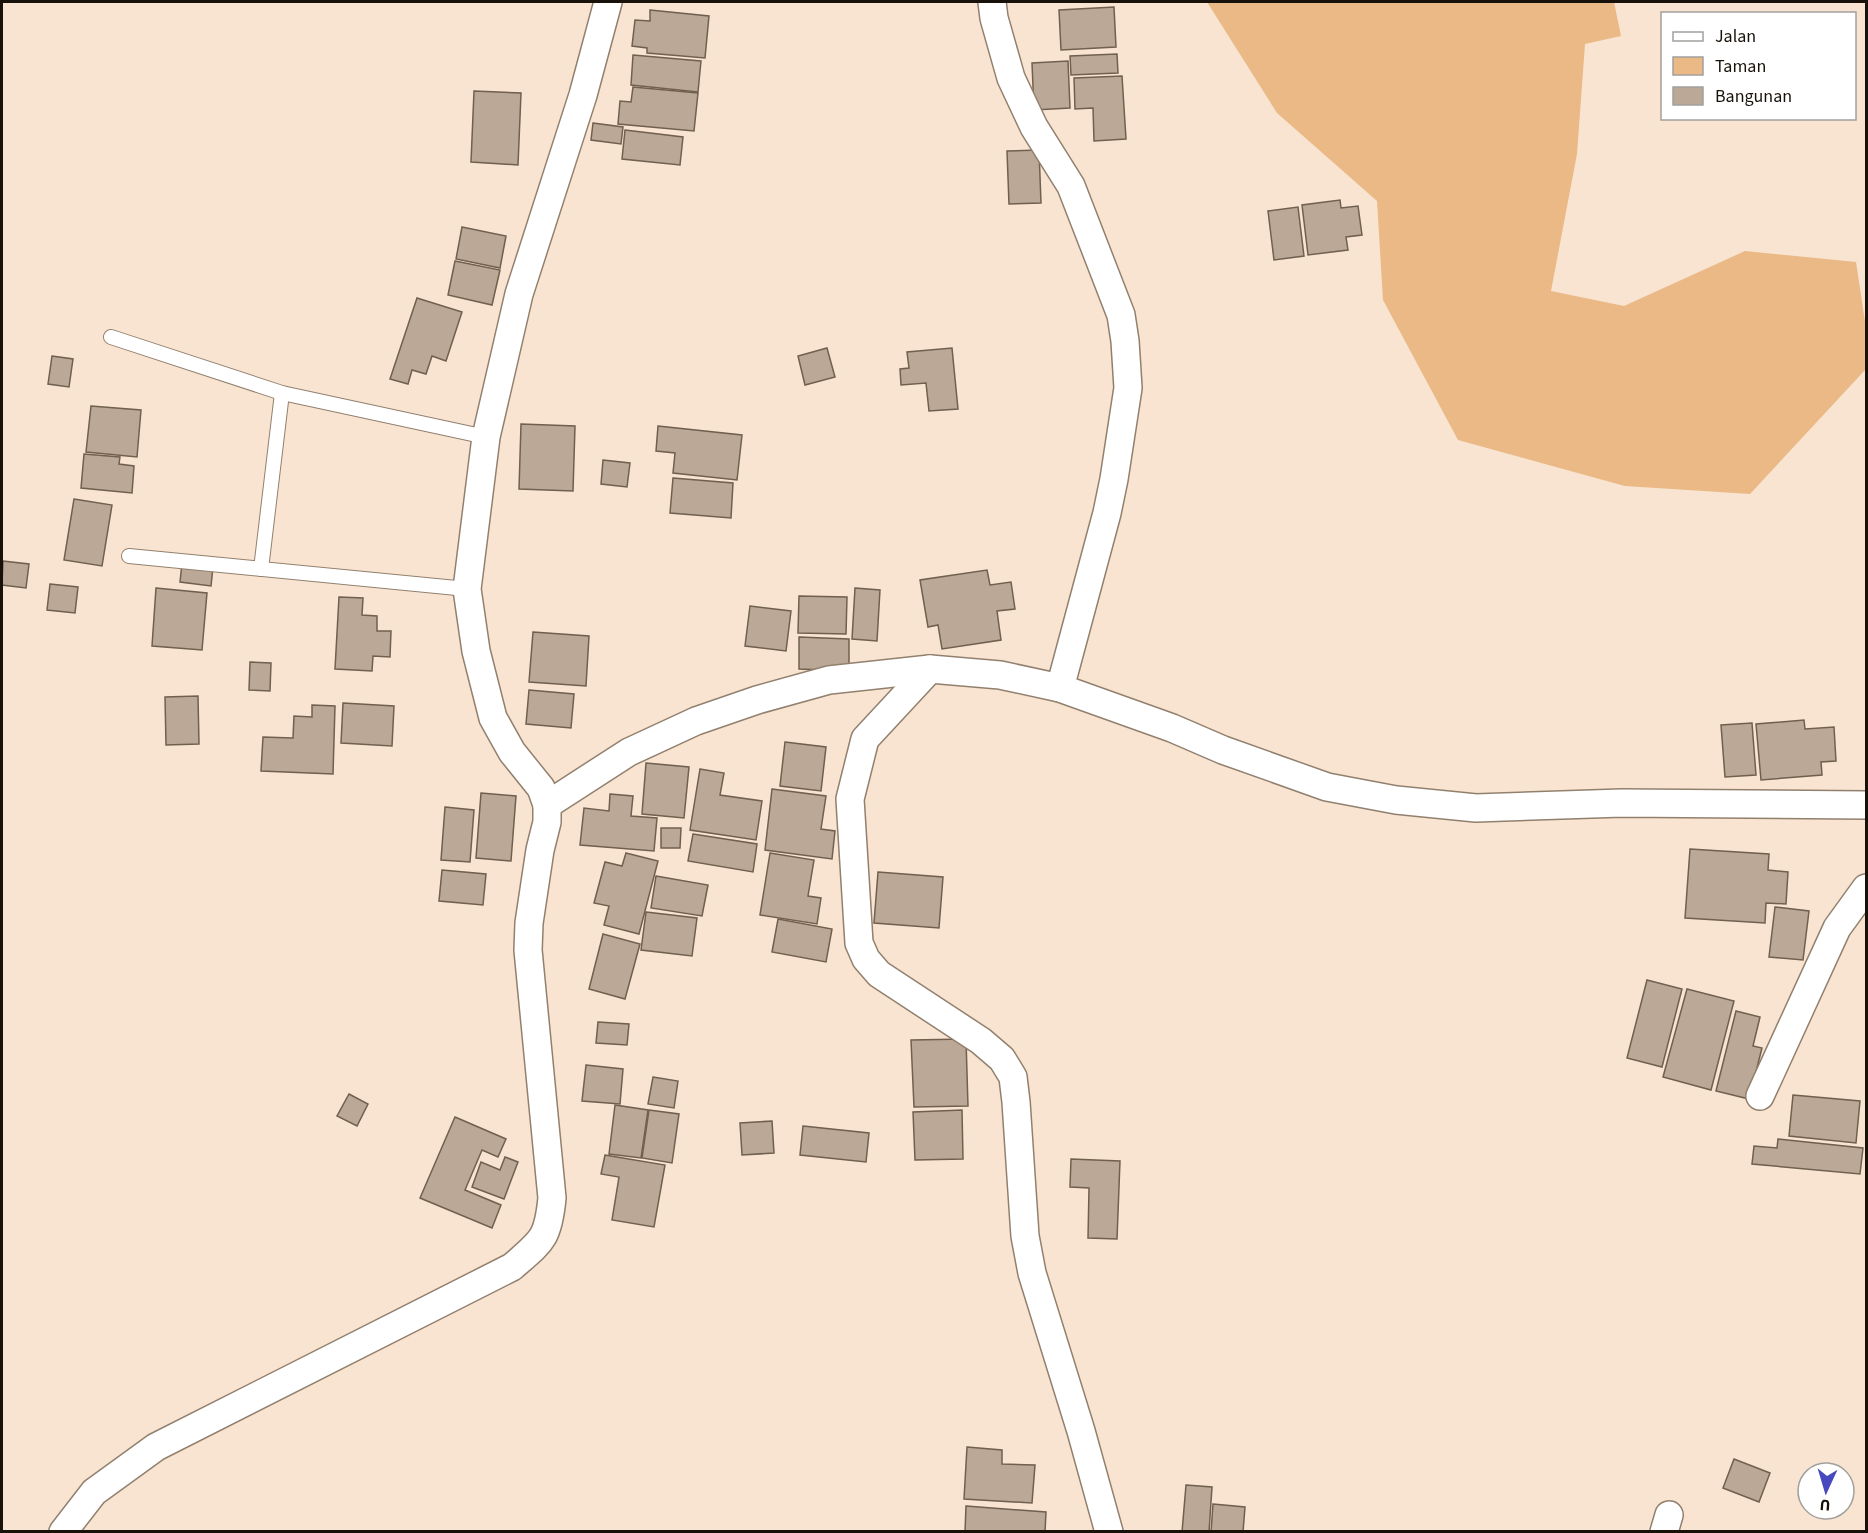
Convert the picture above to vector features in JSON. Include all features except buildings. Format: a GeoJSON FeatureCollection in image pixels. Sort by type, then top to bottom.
{"type":"FeatureCollection","features":[{"type":"Feature","properties":{"kind":"street"},"geometry":{"type":"LineString","coordinates":[[63,1532],[94,1492],[156,1447],[512,1267],[539,1244],[549,1224],[552,1198],[528,950],[529,923],[540,850],[547,822],[547,805],[541,788],[512,752],[493,718],[476,651],[467,589],[486,437],[519,294],[583,95],[608,2]]}},
{"type":"Feature","properties":{"kind":"street"},"geometry":{"type":"LineString","coordinates":[[992,2],[994,18],[1011,78],[1034,127],[1071,186],[1121,315],[1125,341],[1128,388],[1114,479],[1060,688]]}},
{"type":"Feature","properties":{"kind":"street"},"geometry":{"type":"LineString","coordinates":[[930,669],[865,739],[850,799],[859,943],[866,959],[879,974],[981,1041],[1002,1059],[1013,1077],[1025,1236],[1032,1273],[1081,1431],[1109,1532]]}},
{"type":"Feature","properties":{"kind":"street"},"geometry":{"type":"LineString","coordinates":[[547,805],[629,752],[696,721],[757,700],[829,680],[930,669],[1000,675],[1060,688],[1327,787],[1396,800],[1476,808],[1622,803],[1866,805]]}},
{"type":"Feature","properties":{"kind":"street"},"geometry":{"type":"LineString","coordinates":[[1760,1096],[1837,928],[1866,888]]}},
{"type":"Feature","properties":{"kind":"lane"},"geometry":{"type":"LineString","coordinates":[[111,337],[282,393],[486,437]]}},
{"type":"Feature","properties":{"kind":"lane"},"geometry":{"type":"LineString","coordinates":[[261,569],[282,393]]}},
{"type":"Feature","properties":{"kind":"lane"},"geometry":{"type":"LineString","coordinates":[[129,556],[467,589]]}},
{"type":"Feature","properties":{"kind":"green space"},"geometry":{"type":"Polygon","coordinates":[[[1207,2],[1614,2],[1621,36],[1585,44],[1577,154],[1551,291],[1624,306],[1745,251],[1856,262],[1866,328],[1866,369],[1750,494],[1625,486],[1458,440],[1383,300],[1377,201],[1277,113],[1207,2]]]}}]}
